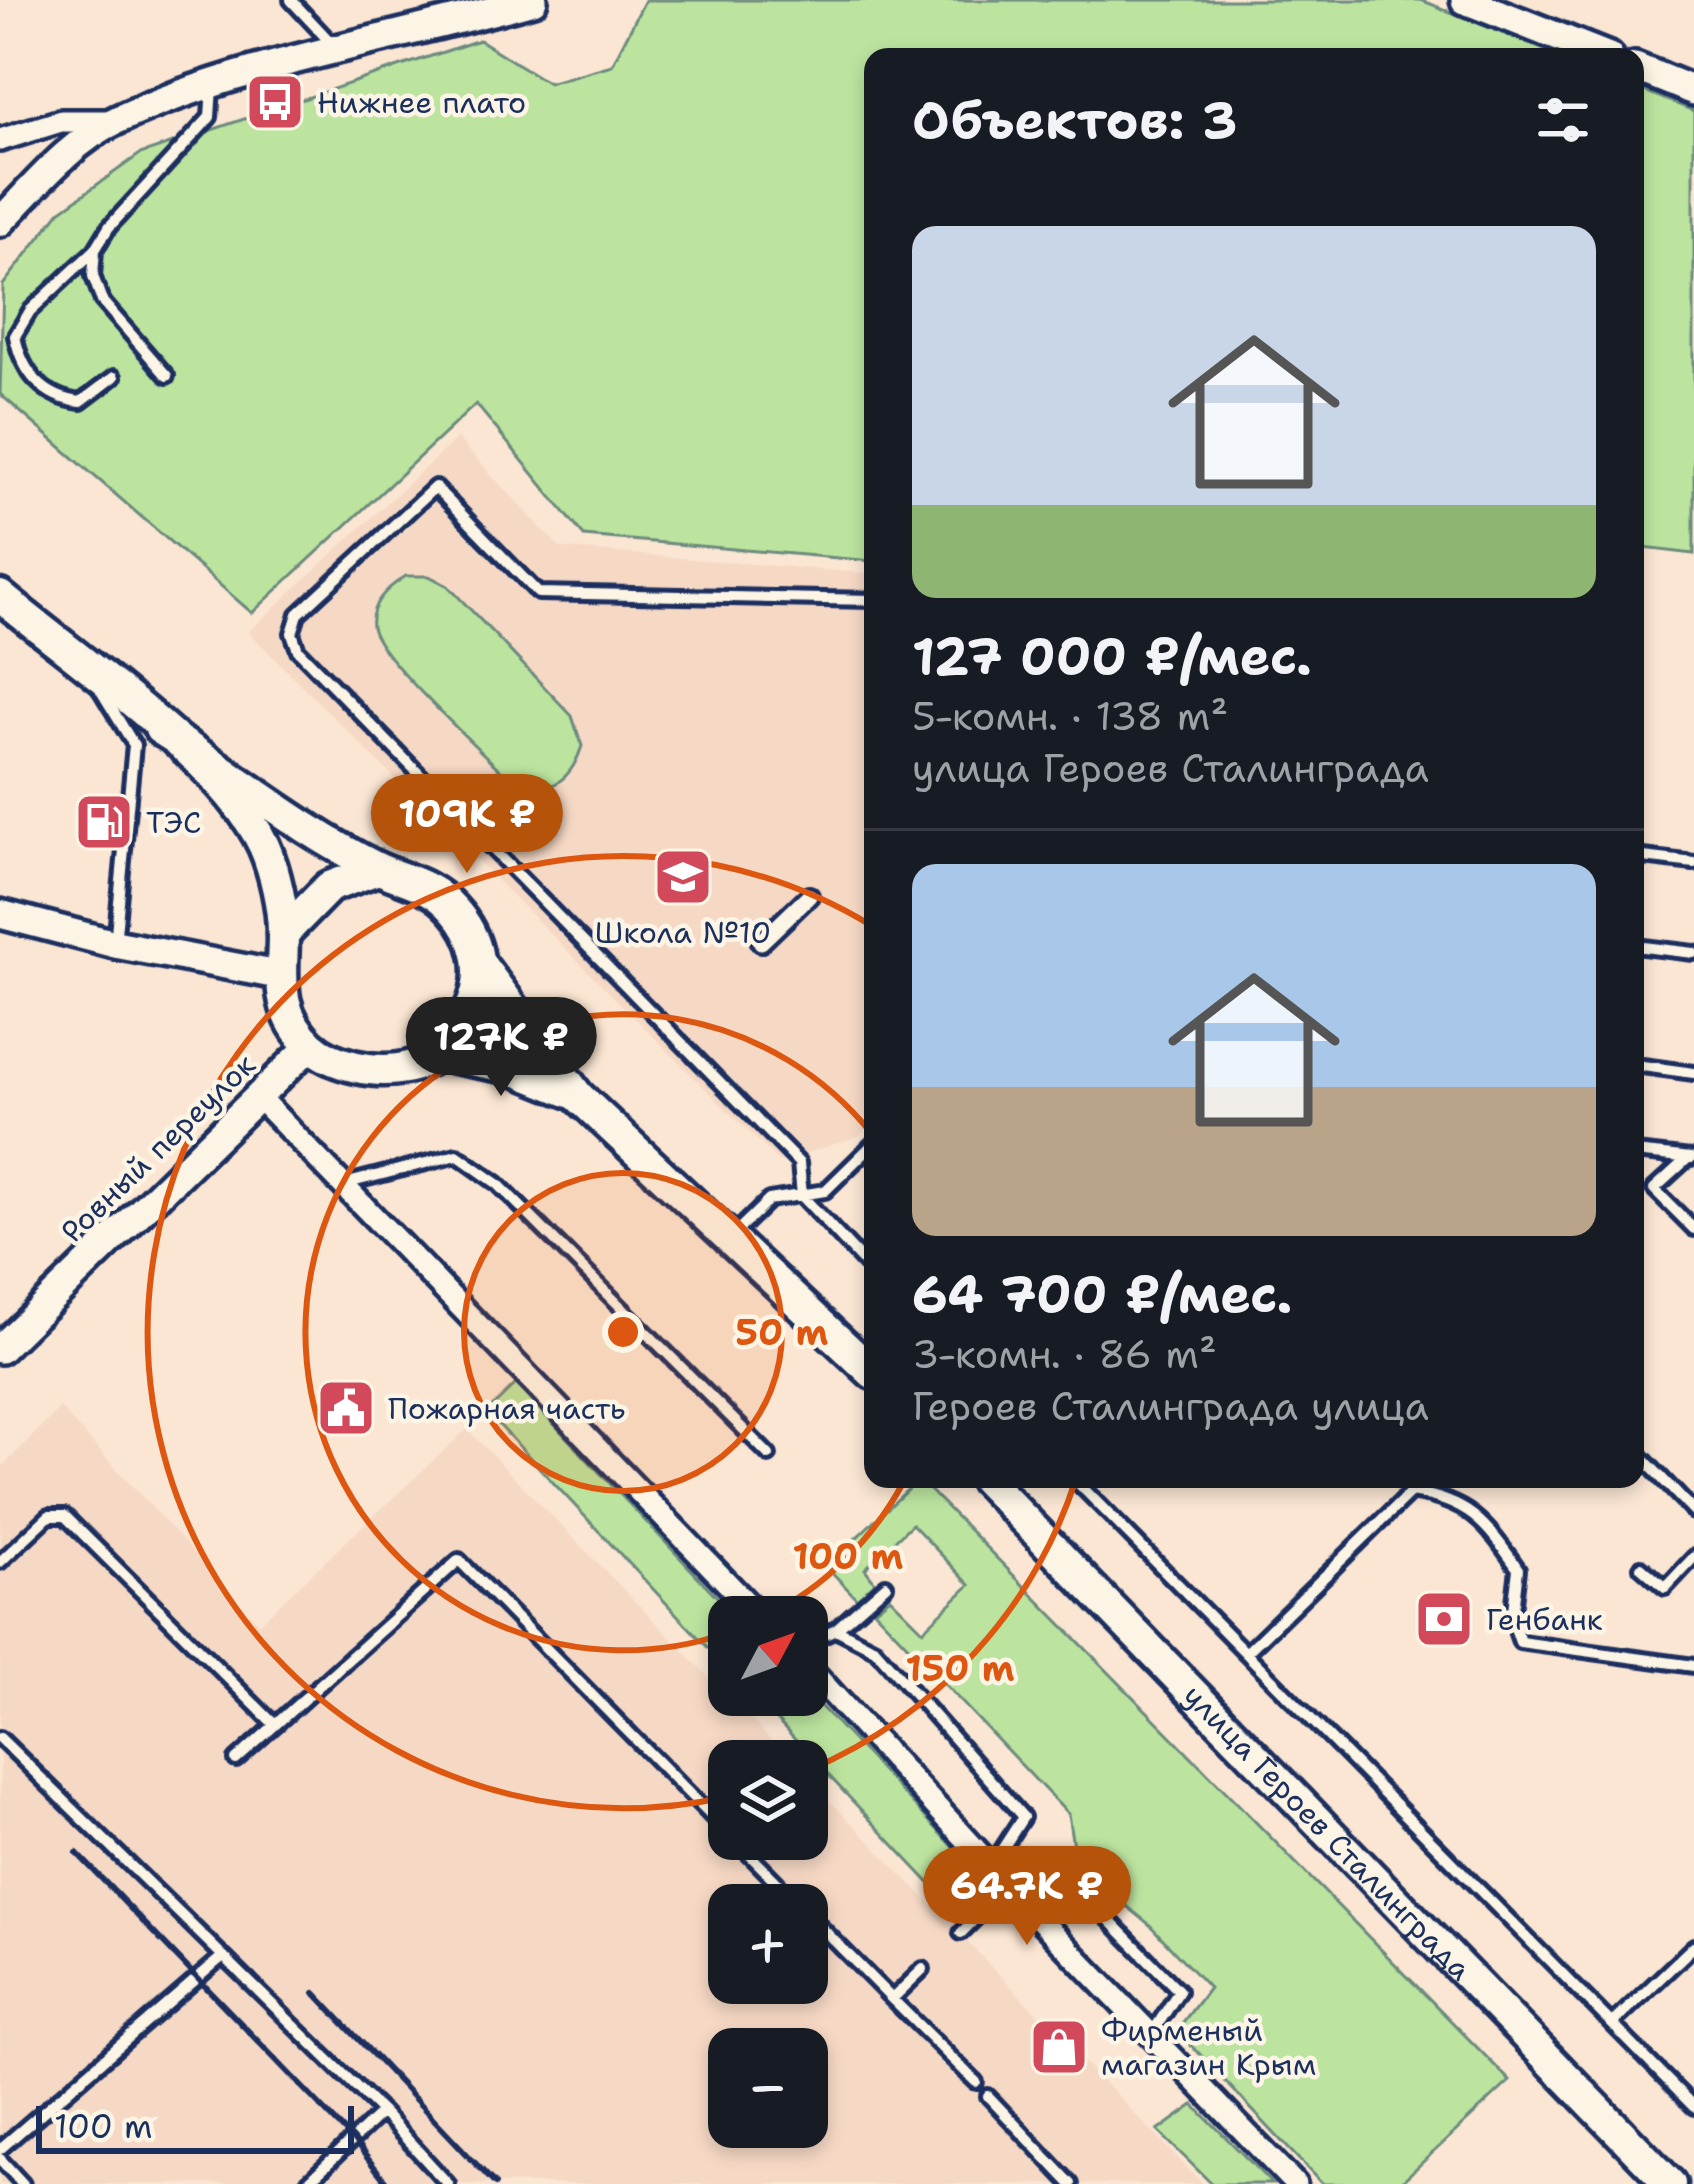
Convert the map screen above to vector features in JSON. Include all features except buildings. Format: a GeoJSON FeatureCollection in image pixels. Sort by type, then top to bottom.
{"type":"FeatureCollection","features":[{"type":"Feature","properties":{"kind":"main road"},"geometry":{"type":"LineString","coordinates":[[0,596],[214,778],[262,842],[273,871],[283,934],[278,975],[296,1023],[311,1045],[354,1066],[387,1070],[440,1054],[508,1066],[578,1096]]}},
{"type":"Feature","properties":{"kind":"main road"},"geometry":{"type":"LineString","coordinates":[[160,729],[378,869],[424,884],[440,896],[466,925],[480,964],[578,1096],[864,1363]]}},
{"type":"Feature","properties":{"kind":"main road"},"geometry":{"type":"LineString","coordinates":[[283,934],[329,886],[378,869]]}},
{"type":"Feature","properties":{"kind":"main road"},"geometry":{"type":"LineString","coordinates":[[440,1054],[472,1007],[480,964]]}},
{"type":"Feature","properties":{"kind":"main road","name":"улица Героев Сталинграда"},"geometry":{"type":"LineString","coordinates":[[994,1488],[1665,2183]]}},
{"type":"Feature","properties":{"kind":"street"},"geometry":{"type":"LineString","coordinates":[[0,222],[49,170],[114,121],[212,87],[533,0]]}},
{"type":"Feature","properties":{"kind":"street"},"geometry":{"type":"LineString","coordinates":[[1465,0],[1586,48]]}},
{"type":"Feature","properties":{"kind":"street"},"geometry":{"type":"LineString","coordinates":[[1644,72],[1694,91]]}},
{"type":"Feature","properties":{"kind":"street"},"geometry":{"type":"LineString","coordinates":[[0,140],[61,121],[114,121]]}},
{"type":"Feature","properties":{"kind":"street"},"geometry":{"type":"LineString","coordinates":[[761,942],[809,896]]}},
{"type":"Feature","properties":{"kind":"street"},"geometry":{"type":"LineString","coordinates":[[0,914],[115,944],[278,975]]}},
{"type":"Feature","properties":{"kind":"street","name":"Ровный переулок"},"geometry":{"type":"LineString","coordinates":[[0,1349],[311,1045]]}},
{"type":"Feature","properties":{"kind":"street"},"geometry":{"type":"LineString","coordinates":[[258,1097],[740,1596]]}},
{"type":"Feature","properties":{"kind":"street"},"geometry":{"type":"LineString","coordinates":[[828,1689],[1045,1925],[1295,2184]]}},
{"type":"Feature","properties":{"kind":"lane"},"geometry":{"type":"LineString","coordinates":[[291,0],[338,51]]}},
{"type":"Feature","properties":{"kind":"lane"},"geometry":{"type":"LineString","coordinates":[[114,377],[81,403],[61,400],[21,363],[15,336],[30,311],[95,250],[211,117],[212,87]]}},
{"type":"Feature","properties":{"kind":"lane"},"geometry":{"type":"LineString","coordinates":[[95,250],[93,276],[102,301],[166,376]]}},
{"type":"Feature","properties":{"kind":"lane"},"geometry":{"type":"LineString","coordinates":[[864,600],[538,593],[435,488],[298,614],[292,634],[298,650],[799,1163],[802,1196],[864,1262]]}},
{"type":"Feature","properties":{"kind":"lane"},"geometry":{"type":"LineString","coordinates":[[77,660],[134,746],[115,944]]}},
{"type":"Feature","properties":{"kind":"lane"},"geometry":{"type":"LineString","coordinates":[[1644,857],[1694,863]]}},
{"type":"Feature","properties":{"kind":"lane"},"geometry":{"type":"LineString","coordinates":[[1644,947],[1694,953]]}},
{"type":"Feature","properties":{"kind":"lane"},"geometry":{"type":"LineString","coordinates":[[1644,1065],[1694,1072]]}},
{"type":"Feature","properties":{"kind":"lane"},"geometry":{"type":"LineString","coordinates":[[731,1237],[769,1200],[825,1191],[864,1153]]}},
{"type":"Feature","properties":{"kind":"lane"},"geometry":{"type":"LineString","coordinates":[[1644,1154],[1691,1158]]}},
{"type":"Feature","properties":{"kind":"lane"},"geometry":{"type":"LineString","coordinates":[[339,1185],[457,1155],[498,1184],[769,1455]]}},
{"type":"Feature","properties":{"kind":"lane"},"geometry":{"type":"LineString","coordinates":[[1644,1191],[1654,1189],[1691,1158]]}},
{"type":"Feature","properties":{"kind":"lane"},"geometry":{"type":"LineString","coordinates":[[1654,1189],[1694,1229]]}},
{"type":"Feature","properties":{"kind":"lane"},"geometry":{"type":"LineString","coordinates":[[1644,1460],[1694,1513]]}},
{"type":"Feature","properties":{"kind":"lane"},"geometry":{"type":"LineString","coordinates":[[1083,1488],[1615,2021],[1694,2107]]}},
{"type":"Feature","properties":{"kind":"lane"},"geometry":{"type":"LineString","coordinates":[[1247,1652],[1411,1492],[1455,1499],[1494,1534],[1518,1569],[1512,1619],[1520,1642],[1694,1666]]}},
{"type":"Feature","properties":{"kind":"lane"},"geometry":{"type":"LineString","coordinates":[[0,1562],[50,1516],[65,1516],[274,1724]]}},
{"type":"Feature","properties":{"kind":"lane"},"geometry":{"type":"LineString","coordinates":[[1641,1567],[1665,1588],[1694,1557]]}},
{"type":"Feature","properties":{"kind":"lane"},"geometry":{"type":"LineString","coordinates":[[236,1760],[459,1560],[708,1812]]}},
{"type":"Feature","properties":{"kind":"lane"},"geometry":{"type":"LineString","coordinates":[[828,1633],[886,1585]]}},
{"type":"Feature","properties":{"kind":"lane"},"geometry":{"type":"LineString","coordinates":[[836,1629],[875,1649],[1023,1817],[991,1867]]}},
{"type":"Feature","properties":{"kind":"lane"},"geometry":{"type":"LineString","coordinates":[[0,1738],[382,2112],[448,2184]]}},
{"type":"Feature","properties":{"kind":"lane"},"geometry":{"type":"LineString","coordinates":[[755,1860],[779,1884]]}},
{"type":"Feature","properties":{"kind":"lane"},"geometry":{"type":"LineString","coordinates":[[961,1934],[1009,1886]]}},
{"type":"Feature","properties":{"kind":"lane"},"geometry":{"type":"LineString","coordinates":[[1045,1925],[1081,1891],[1179,1991],[1151,2036]]}},
{"type":"Feature","properties":{"kind":"lane"},"geometry":{"type":"LineString","coordinates":[[828,1934],[976,2082]]}},
{"type":"Feature","properties":{"kind":"lane"},"geometry":{"type":"LineString","coordinates":[[1615,2021],[1694,1946]]}},
{"type":"Feature","properties":{"kind":"lane"},"geometry":{"type":"LineString","coordinates":[[0,2149],[223,1956]]}},
{"type":"Feature","properties":{"kind":"lane"},"geometry":{"type":"LineString","coordinates":[[892,2000],[923,1969]]}},
{"type":"Feature","properties":{"kind":"lane"},"geometry":{"type":"LineString","coordinates":[[988,2096],[1071,2184]]}},
{"type":"Feature","properties":{"kind":"lane"},"geometry":{"type":"LineString","coordinates":[[306,2184],[382,2112]]}},
{"type":"Feature","properties":{"kind":"lane"},"geometry":{"type":"LineString","coordinates":[[0,2159],[23,2184]]}},
{"type":"Feature","properties":{"kind":"shaded area","name":"Школа №10"},"geometry":{"type":"Polygon","coordinates":[[[457,438],[560,548],[864,573],[864,1131],[779,1162],[248,632],[457,438]]]}},
{"type":"Feature","properties":{"kind":"shaded area"},"geometry":{"type":"Polygon","coordinates":[[[60,1408],[259,1623],[467,1429],[708,1676],[708,1716],[747,1716],[771,1740],[708,1740],[708,1860],[828,1860],[828,1799],[1203,2184],[0,2184],[0,1469],[60,1408]]]}},
{"type":"Feature","properties":{"kind":"green space"},"geometry":{"type":"Polygon","coordinates":[[[645,0],[1421,0],[1540,48],[864,48],[864,560],[584,536],[476,404],[252,613],[0,394],[3,285],[60,211],[140,154],[479,40],[548,83],[612,65],[645,0]]]}},
{"type":"Feature","properties":{"kind":"green space"},"geometry":{"type":"Polygon","coordinates":[[[1644,91],[1694,111],[1694,554],[1644,548],[1644,91]]]}},
{"type":"Feature","properties":{"kind":"green space"},"geometry":{"type":"Polygon","coordinates":[[[406,576],[429,576],[448,586],[572,716],[582,746],[563,778],[533,788],[509,779],[432,704],[378,641],[372,627],[374,610],[381,597],[406,576]]]}},
{"type":"Feature","properties":{"kind":"green space"},"geometry":{"type":"Polygon","coordinates":[[[516,1384],[716,1596],[708,1596],[708,1648],[487,1412],[516,1384]]]}},
{"type":"Feature","properties":{"kind":"green space"},"geometry":{"type":"Polygon","coordinates":[[[909,1488],[928,1488],[1510,2081],[1399,2184],[1322,2184],[1177,2030],[1209,1988],[1149,1924],[1091,1877],[1074,1852],[1068,1814],[874,1610],[890,1597],[923,1630],[970,1585],[912,1524],[865,1569],[875,1582],[857,1599],[826,1566],[909,1488]]]}},
{"type":"Feature","properties":{"kind":"green space"},"geometry":{"type":"Polygon","coordinates":[[[828,1714],[965,1859],[941,1895],[828,1775],[828,1740],[795,1740],[773,1716],[828,1714]]]}},
{"type":"Feature","properties":{"kind":"green space"},"geometry":{"type":"Polygon","coordinates":[[[1194,2105],[1272,2184],[1212,2184],[1158,2131],[1194,2105]]]}},
{"type":"Feature","properties":{"kind":"railway"},"geometry":{"type":"LineString","coordinates":[[77,1853],[353,2140],[388,2184]]}},
{"type":"Feature","properties":{"kind":"railway"},"geometry":{"type":"LineString","coordinates":[[315,1993],[495,2184]]}},
{"type":"Feature","properties":{"kind":"place","name":"Нижнее плато"},"geometry":{"type":"Point","coordinates":[275,102]}},
{"type":"Feature","properties":{"kind":"place","name":"ТЭС"},"geometry":{"type":"Point","coordinates":[104,822]}},
{"type":"Feature","properties":{"kind":"place","name":"Школа №10"},"geometry":{"type":"Point","coordinates":[683,877]}},
{"type":"Feature","properties":{"kind":"place","name":"Пожарная часть"},"geometry":{"type":"Point","coordinates":[346,1408]}},
{"type":"Feature","properties":{"kind":"place","name":"Генбанк"},"geometry":{"type":"Point","coordinates":[1444,1619]}},
{"type":"Feature","properties":{"kind":"place","name":"Фирменый магазин Крым"},"geometry":{"type":"Point","coordinates":[1059,2047]}}]}
